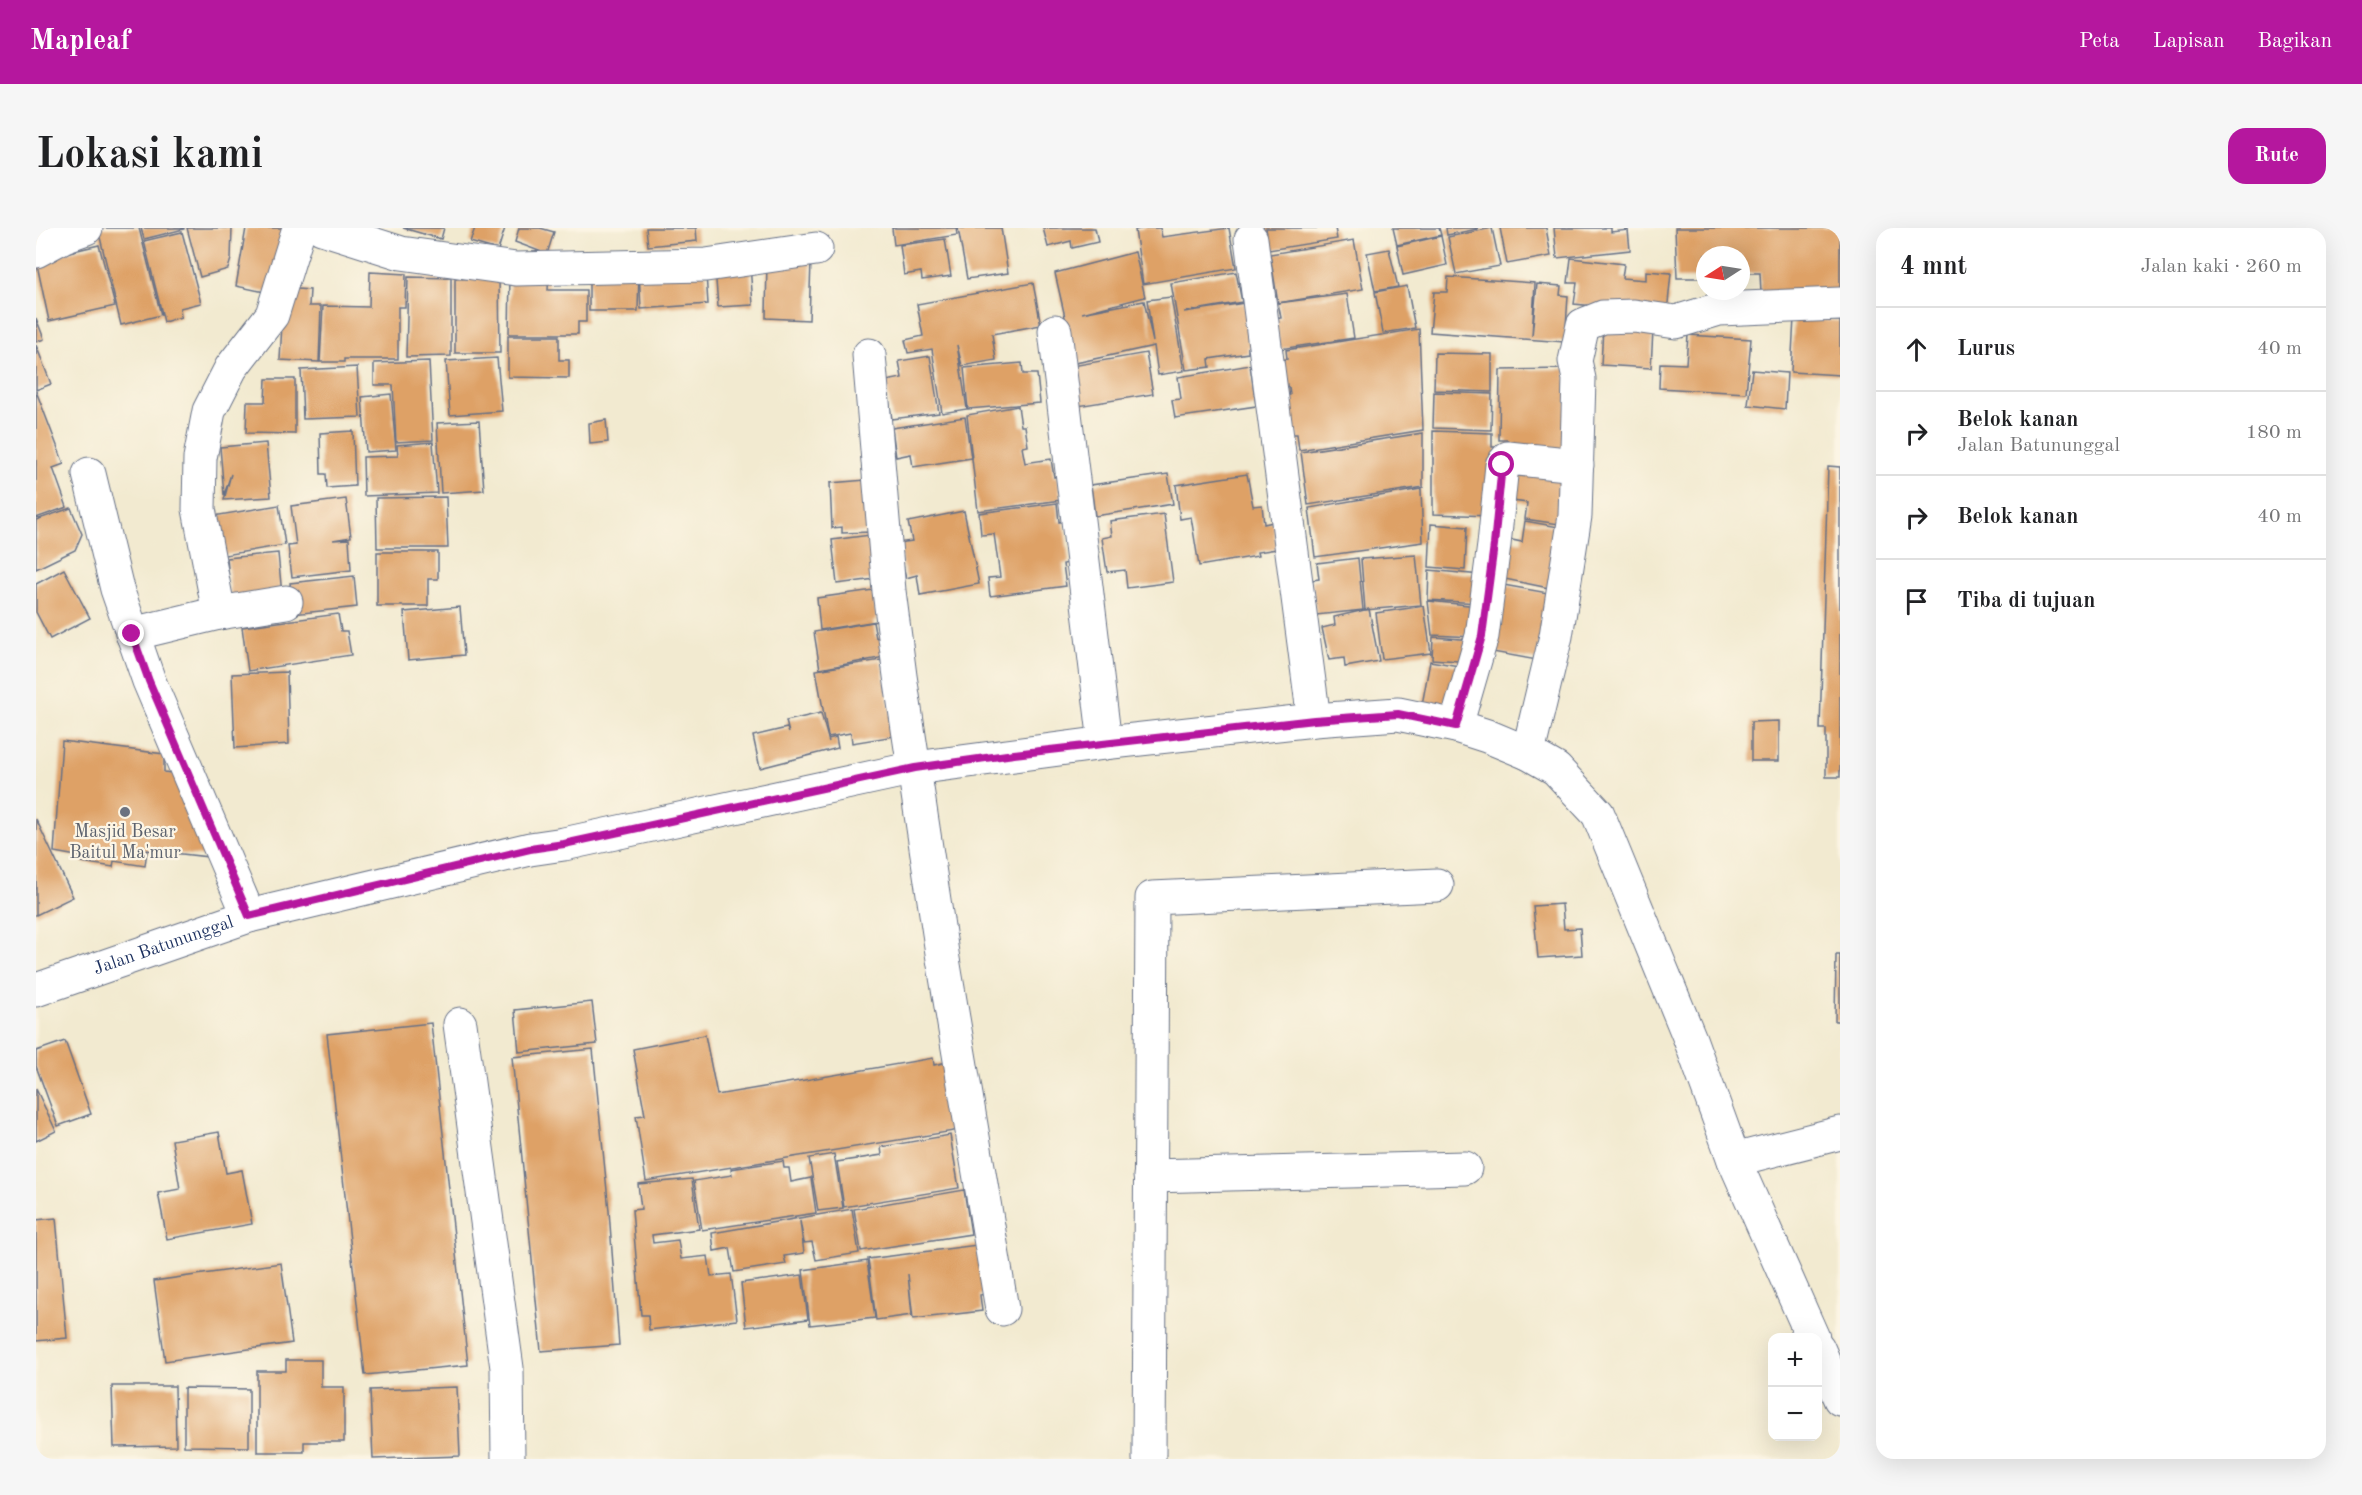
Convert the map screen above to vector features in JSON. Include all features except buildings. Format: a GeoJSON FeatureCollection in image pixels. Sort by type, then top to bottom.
{"type":"FeatureCollection","features":[{"type":"Feature","properties":{"kind":"street"},"geometry":{"type":"LineString","coordinates":[[36,251],[64,236],[86,228]]}},
{"type":"Feature","properties":{"kind":"street"},"geometry":{"type":"LineString","coordinates":[[205,616],[200,458],[209,411],[231,368],[272,315],[299,228]]}},
{"type":"Feature","properties":{"kind":"street"},"geometry":{"type":"LineString","coordinates":[[322,228],[401,253],[516,269],[706,265],[816,249]]}},
{"type":"Feature","properties":{"kind":"street"},"geometry":{"type":"LineString","coordinates":[[1251,239],[1314,720]]}},
{"type":"Feature","properties":{"kind":"street"},"geometry":{"type":"LineString","coordinates":[[1528,753],[1556,636],[1575,516],[1579,379],[1575,361],[1583,325],[1604,317],[1634,316],[1676,322],[1719,309],[1840,304]]}},
{"type":"Feature","properties":{"kind":"street"},"geometry":{"type":"LineString","coordinates":[[1054,331],[1105,743]]}},
{"type":"Feature","properties":{"kind":"street"},"geometry":{"type":"LineString","coordinates":[[869,355],[900,676],[944,964],[1002,1309]]}},
{"type":"Feature","properties":{"kind":"street"},"geometry":{"type":"LineString","coordinates":[[1456,726],[1482,636],[1502,465],[1508,458],[1577,465]]}},
{"type":"Feature","properties":{"kind":"street"},"geometry":{"type":"LineString","coordinates":[[89,474],[117,589],[143,631],[149,681],[249,916]]}},
{"type":"Feature","properties":{"kind":"street"},"geometry":{"type":"LineString","coordinates":[[143,631],[205,616],[286,602]]}},
{"type":"Feature","properties":{"kind":"street","name":"Jalan Batununggal"},"geometry":{"type":"LineString","coordinates":[[36,990],[249,916],[530,849],[564,844],[915,768],[1105,743],[1314,720],[1398,714],[1456,726],[1528,753],[1556,769],[1598,814],[1690,1039],[1734,1160],[1811,1333]]}},
{"type":"Feature","properties":{"kind":"street"},"geometry":{"type":"LineString","coordinates":[[1149,1459],[1152,898],[1437,885]]}},
{"type":"Feature","properties":{"kind":"street"},"geometry":{"type":"LineString","coordinates":[[460,1024],[507,1368],[508,1459]]}},
{"type":"Feature","properties":{"kind":"street"},"geometry":{"type":"LineString","coordinates":[[1734,1160],[1840,1133]]}},
{"type":"Feature","properties":{"kind":"street"},"geometry":{"type":"LineString","coordinates":[[1150,1176],[1465,1168]]}},
{"type":"Feature","properties":{"kind":"street"},"geometry":{"type":"LineString","coordinates":[[1822,1357],[1840,1399]]}},
{"type":"Feature","properties":{"kind":"place","name":"Masjid Besar Baitul Ma'mur"},"geometry":{"type":"Point","coordinates":[125,812]}},
{"type":"Feature","properties":{"kind":"route"},"geometry":{"type":"LineString","coordinates":[[132,634],[149,681],[249,916],[530,849],[564,844],[915,768],[1014,754],[1314,720],[1398,714],[1456,726],[1482,636],[1502,465]]}}]}
